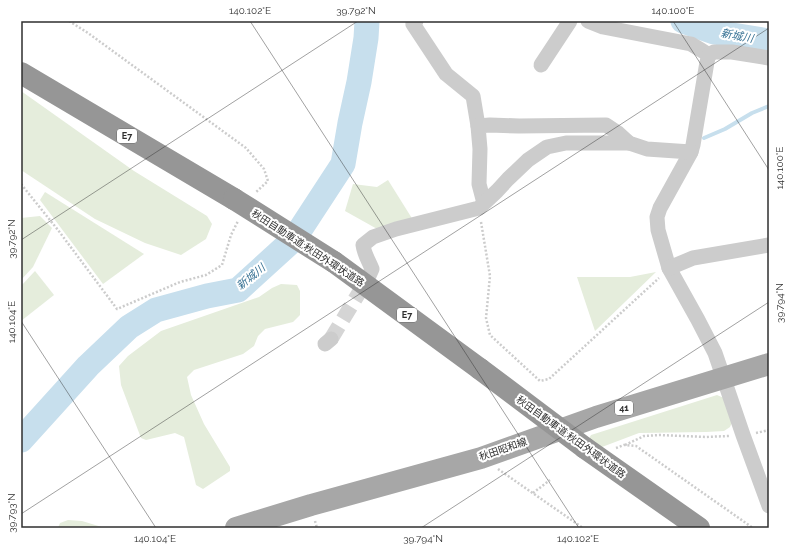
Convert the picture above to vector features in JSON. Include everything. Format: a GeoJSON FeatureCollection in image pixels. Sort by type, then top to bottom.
{"type":"FeatureCollection","features":[{"type":"Feature","properties":{"kind":"highway","name":"秋田自動車道;秋田外環状道路"},"geometry":{"type":"LineString","coordinates":[[21,73],[234,199],[334,262],[585,448],[698,528]]}},
{"type":"Feature","properties":{"kind":"main road","name":"秋田昭和線"},"geometry":{"type":"LineString","coordinates":[[236,528],[311,505],[480,458],[596,417],[769,364]]}},
{"type":"Feature","properties":{"kind":"street"},"geometry":{"type":"LineString","coordinates":[[416,21],[413,24],[446,74],[473,96],[480,149],[479,184],[481,205]]}},
{"type":"Feature","properties":{"kind":"street"},"geometry":{"type":"LineString","coordinates":[[541,65],[570,21]]}},
{"type":"Feature","properties":{"kind":"street"},"geometry":{"type":"LineString","coordinates":[[588,21],[604,27],[691,44],[709,55]]}},
{"type":"Feature","properties":{"kind":"street"},"geometry":{"type":"LineString","coordinates":[[769,58],[732,52],[714,52],[709,55],[691,152],[660,208],[657,217],[658,230],[669,268],[715,353],[769,506]]}},
{"type":"Feature","properties":{"kind":"street"},"geometry":{"type":"LineString","coordinates":[[478,126],[606,125],[618,133],[628,143]]}},
{"type":"Feature","properties":{"kind":"street"},"geometry":{"type":"LineString","coordinates":[[368,278],[372,269],[363,246],[373,237],[396,228],[481,205],[528,160],[547,147],[566,143],[628,143],[648,149],[691,152]]}},
{"type":"Feature","properties":{"kind":"street"},"geometry":{"type":"LineString","coordinates":[[669,268],[693,258],[769,245]]}},
{"type":"Feature","properties":{"kind":"path"},"geometry":{"type":"LineString","coordinates":[[21,184],[58,230],[117,309]]}},
{"type":"Feature","properties":{"kind":"path"},"geometry":{"type":"LineString","coordinates":[[481,205],[490,276],[486,318],[490,336],[540,381],[549,379],[669,268]]}},
{"type":"Feature","properties":{"kind":"path"},"geometry":{"type":"LineString","coordinates":[[610,450],[644,436],[659,435],[706,437],[743,435]]}},
{"type":"Feature","properties":{"kind":"path"},"geometry":{"type":"LineString","coordinates":[[624,445],[636,446],[753,528]]}},
{"type":"Feature","properties":{"kind":"path"},"geometry":{"type":"LineString","coordinates":[[480,458],[583,528]]}},
{"type":"Feature","properties":{"kind":"path"},"geometry":{"type":"LineString","coordinates":[[533,493],[550,480]]}},
{"type":"Feature","properties":{"kind":"green space"},"geometry":{"type":"Polygon","coordinates":[[[21,91],[134,171],[207,216],[212,224],[206,239],[181,255],[145,243],[95,219],[21,170],[21,91]]]}},
{"type":"Feature","properties":{"kind":"green space"},"geometry":{"type":"Polygon","coordinates":[[[388,180],[413,220],[379,230],[345,211],[353,184],[377,187],[388,180]]]}},
{"type":"Feature","properties":{"kind":"green space"},"geometry":{"type":"Polygon","coordinates":[[[45,192],[144,254],[103,284],[40,200],[45,192]]]}},
{"type":"Feature","properties":{"kind":"green space"},"geometry":{"type":"Polygon","coordinates":[[[40,216],[52,228],[33,267],[21,280],[21,218],[40,216]]]}},
{"type":"Feature","properties":{"kind":"green space"},"geometry":{"type":"Polygon","coordinates":[[[35,271],[54,295],[21,321],[21,286],[35,271]]]}},
{"type":"Feature","properties":{"kind":"green space"},"geometry":{"type":"Polygon","coordinates":[[[656,272],[595,331],[577,277],[630,277],[656,272]]]}},
{"type":"Feature","properties":{"kind":"green space"},"geometry":{"type":"Polygon","coordinates":[[[281,284],[297,285],[300,291],[300,315],[293,322],[265,329],[258,336],[254,346],[243,354],[194,370],[187,377],[191,395],[204,424],[230,467],[230,471],[203,489],[196,485],[184,437],[175,433],[146,440],[141,438],[121,385],[119,366],[128,356],[161,331],[259,297],[281,284]]]}},
{"type":"Feature","properties":{"kind":"green space"},"geometry":{"type":"Polygon","coordinates":[[[717,395],[724,398],[733,420],[730,427],[724,431],[639,433],[602,447],[588,440],[591,435],[717,395]]]}},
{"type":"Feature","properties":{"kind":"green space"},"geometry":{"type":"Polygon","coordinates":[[[68,520],[82,521],[105,528],[58,528],[60,523],[68,520]]]}},
{"type":"Feature","properties":{"kind":"waterway","name":"新城川"},"geometry":{"type":"LineString","coordinates":[[21,440],[88,366],[129,327],[156,310],[207,296],[238,290],[294,239],[343,164],[359,82],[366,38],[367,21]]}},
{"type":"Feature","properties":{"kind":"waterway","name":"新城川"},"geometry":{"type":"LineString","coordinates":[[683,21],[714,32],[769,41]]}},
{"type":"Feature","properties":{"kind":"waterway"},"geometry":{"type":"LineString","coordinates":[[704,138],[725,129],[752,113],[769,106]]}},
{"type":"Feature","properties":{"kind":"tunnel"},"geometry":{"type":"LineString","coordinates":[[331,339],[368,278]]}}]}
